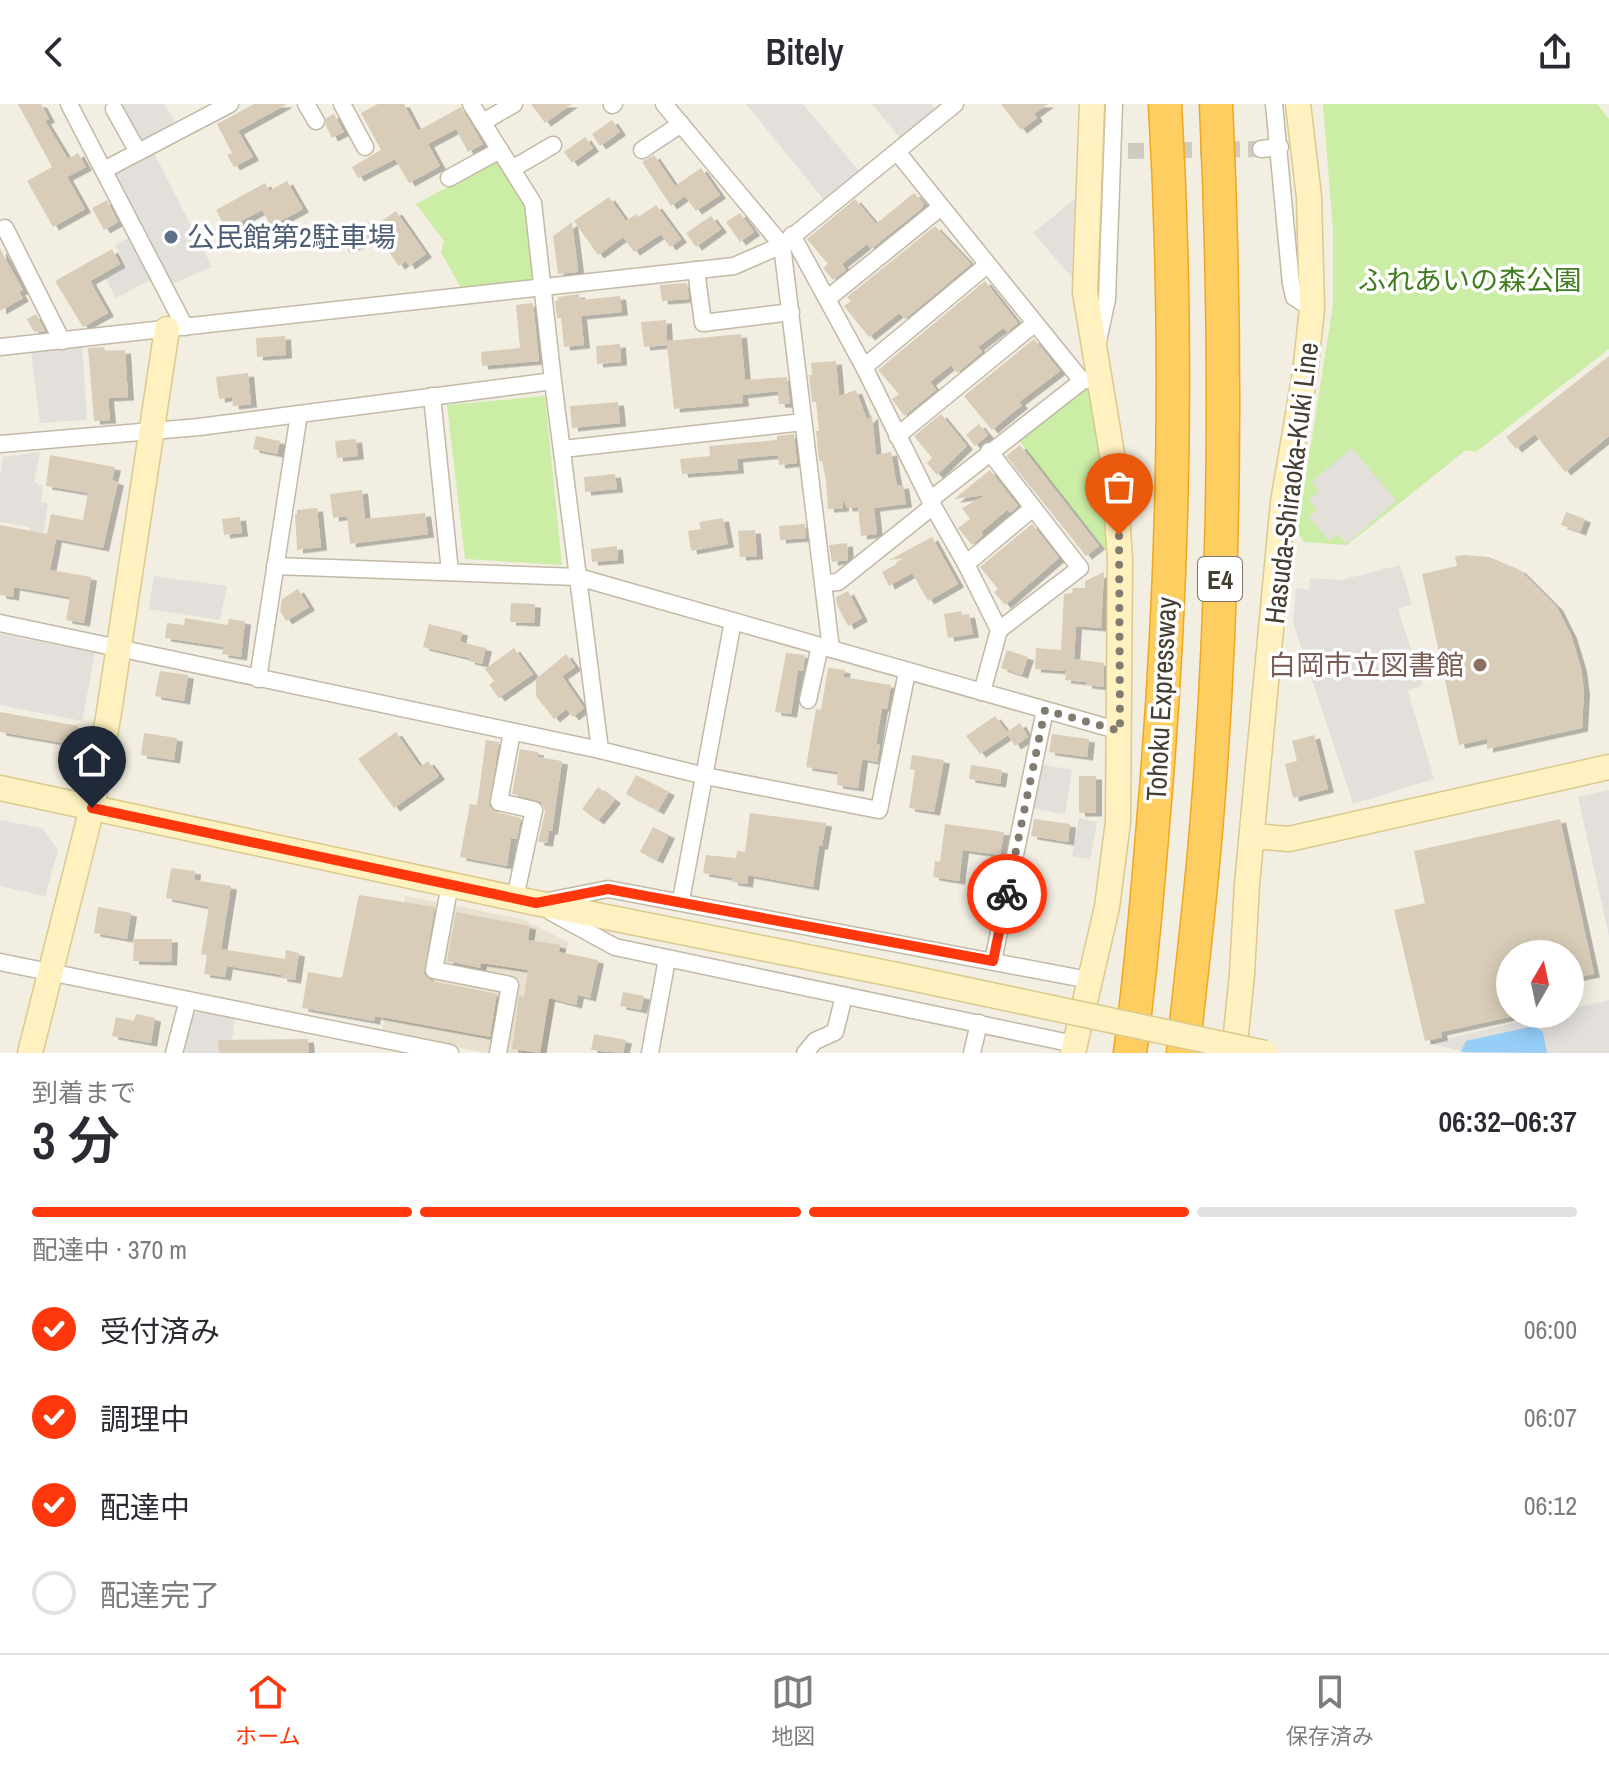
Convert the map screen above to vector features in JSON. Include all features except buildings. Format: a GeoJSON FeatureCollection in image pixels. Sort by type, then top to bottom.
{"type":"FeatureCollection","features":[{"type":"Feature","properties":{"kind":"highway","name":"Tohoku Expressway"},"geometry":{"type":"LineString","coordinates":[[1130,1053],[1140,980],[1167,616],[1174,415],[1165,104]]}},
{"type":"Feature","properties":{"kind":"highway","name":"Tohoku Expressway"},"geometry":{"type":"LineString","coordinates":[[1183,1053],[1207,817],[1218,635],[1224,375],[1216,104]]}},
{"type":"Feature","properties":{"kind":"street"},"geometry":{"type":"LineString","coordinates":[[30,1053],[92,808],[153,431],[176,328],[104,170],[69,104]]}},
{"type":"Feature","properties":{"kind":"street"},"geometry":{"type":"LineString","coordinates":[[306,104],[316,121]]}},
{"type":"Feature","properties":{"kind":"street"},"geometry":{"type":"LineString","coordinates":[[342,104],[365,147]]}},
{"type":"Feature","properties":{"kind":"street"},"geometry":{"type":"LineString","coordinates":[[471,104],[533,203],[600,750]]}},
{"type":"Feature","properties":{"kind":"street"},"geometry":{"type":"LineString","coordinates":[[483,122],[514,104]]}},
{"type":"Feature","properties":{"kind":"street"},"geometry":{"type":"LineString","coordinates":[[664,104],[787,240],[827,299],[999,630]]}},
{"type":"Feature","properties":{"kind":"street"},"geometry":{"type":"LineString","coordinates":[[0,347],[734,266],[787,240],[955,104]]}},
{"type":"Feature","properties":{"kind":"street"},"geometry":{"type":"LineString","coordinates":[[1092,104],[1085,292],[1096,349]]}},
{"type":"Feature","properties":{"kind":"street"},"geometry":{"type":"LineString","coordinates":[[526,900],[615,947],[979,1023],[1074,1049],[1107,907],[1118,822],[1120,559],[1113,460],[1091,379],[1107,299],[1120,151],[1114,104]]}},
{"type":"Feature","properties":{"kind":"street"},"geometry":{"type":"LineString","coordinates":[[1274,104],[1291,284],[1294,297],[1312,309]]}},
{"type":"Feature","properties":{"kind":"street","name":"Hasuda-Shiraoka-Kuki Line"},"geometry":{"type":"LineString","coordinates":[[1234,1053],[1283,502],[1305,373],[1312,309],[1309,197],[1298,104]]}},
{"type":"Feature","properties":{"kind":"street"},"geometry":{"type":"LineString","coordinates":[[104,170],[221,106]]}},
{"type":"Feature","properties":{"kind":"street"},"geometry":{"type":"LineString","coordinates":[[114,109],[138,152]]}},
{"type":"Feature","properties":{"kind":"street"},"geometry":{"type":"LineString","coordinates":[[642,150],[681,124]]}},
{"type":"Feature","properties":{"kind":"street"},"geometry":{"type":"LineString","coordinates":[[512,169],[553,145]]}},
{"type":"Feature","properties":{"kind":"street"},"geometry":{"type":"LineString","coordinates":[[1261,149],[1280,147]]}},
{"type":"Feature","properties":{"kind":"street"},"geometry":{"type":"LineString","coordinates":[[449,178],[500,150]]}},
{"type":"Feature","properties":{"kind":"street"},"geometry":{"type":"LineString","coordinates":[[898,153],[1034,324],[1091,379]]}},
{"type":"Feature","properties":{"kind":"street"},"geometry":{"type":"LineString","coordinates":[[827,299],[941,207]]}},
{"type":"Feature","properties":{"kind":"street"},"geometry":{"type":"LineString","coordinates":[[5,228],[62,341]]}},
{"type":"Feature","properties":{"kind":"street"},"geometry":{"type":"LineString","coordinates":[[787,240],[791,312],[824,583],[825,648],[808,700]]}},
{"type":"Feature","properties":{"kind":"street"},"geometry":{"type":"LineString","coordinates":[[864,367],[987,265]]}},
{"type":"Feature","properties":{"kind":"street"},"geometry":{"type":"LineString","coordinates":[[696,270],[703,323],[791,312]]}},
{"type":"Feature","properties":{"kind":"street"},"geometry":{"type":"LineString","coordinates":[[897,436],[1034,324]]}},
{"type":"Feature","properties":{"kind":"street"},"geometry":{"type":"LineString","coordinates":[[824,583],[838,582],[989,451],[1091,379]]}},
{"type":"Feature","properties":{"kind":"street"},"geometry":{"type":"LineString","coordinates":[[0,444],[153,431],[553,381]]}},
{"type":"Feature","properties":{"kind":"street"},"geometry":{"type":"LineString","coordinates":[[432,396],[450,572]]}},
{"type":"Feature","properties":{"kind":"street"},"geometry":{"type":"LineString","coordinates":[[258,679],[299,414]]}},
{"type":"Feature","properties":{"kind":"street"},"geometry":{"type":"LineString","coordinates":[[563,449],[803,422]]}},
{"type":"Feature","properties":{"kind":"street"},"geometry":{"type":"LineString","coordinates":[[982,692],[999,630],[1080,568],[989,451]]}},
{"type":"Feature","properties":{"kind":"street"},"geometry":{"type":"LineString","coordinates":[[966,564],[1033,508]]}},
{"type":"Feature","properties":{"kind":"street"},"geometry":{"type":"LineString","coordinates":[[275,566],[578,577],[1120,731]]}},
{"type":"Feature","properties":{"kind":"street"},"geometry":{"type":"LineString","coordinates":[[681,900],[733,621]]}},
{"type":"Feature","properties":{"kind":"street"},"geometry":{"type":"LineString","coordinates":[[0,623],[600,750],[705,776],[879,810],[907,672]]}},
{"type":"Feature","properties":{"kind":"street"},"geometry":{"type":"LineString","coordinates":[[993,961],[1045,710]]}},
{"type":"Feature","properties":{"kind":"street"},"geometry":{"type":"LineString","coordinates":[[512,732],[499,802],[534,810],[526,900]]}},
{"type":"Feature","properties":{"kind":"street"},"geometry":{"type":"LineString","coordinates":[[1252,836],[1289,839],[1609,767]]}},
{"type":"Feature","properties":{"kind":"street"},"geometry":{"type":"LineString","coordinates":[[0,788],[1265,1053]]}},
{"type":"Feature","properties":{"kind":"street"},"geometry":{"type":"LineString","coordinates":[[450,884],[434,970],[510,985],[498,1053]]}},
{"type":"Feature","properties":{"kind":"street"},"geometry":{"type":"LineString","coordinates":[[526,900],[608,889],[681,900],[1089,980]]}},
{"type":"Feature","properties":{"kind":"street"},"geometry":{"type":"LineString","coordinates":[[650,1053],[667,959]]}},
{"type":"Feature","properties":{"kind":"street"},"geometry":{"type":"LineString","coordinates":[[0,962],[450,1053]]}},
{"type":"Feature","properties":{"kind":"street"},"geometry":{"type":"LineString","coordinates":[[805,1053],[815,1041],[835,1032],[844,996]]}},
{"type":"Feature","properties":{"kind":"street"},"geometry":{"type":"LineString","coordinates":[[174,1053],[188,1000]]}},
{"type":"Feature","properties":{"kind":"street"},"geometry":{"type":"LineString","coordinates":[[972,1053],[979,1023]]}},
{"type":"Feature","properties":{"kind":"shaded area"},"geometry":{"type":"Polygon","coordinates":[[[118,104],[164,104],[178,126],[142,144],[118,104]]]}},
{"type":"Feature","properties":{"kind":"shaded area"},"geometry":{"type":"Polygon","coordinates":[[[746,104],[803,104],[860,172],[824,200],[746,104]]]}},
{"type":"Feature","properties":{"kind":"shaded area"},"geometry":{"type":"Polygon","coordinates":[[[872,104],[931,104],[936,111],[901,139],[872,104]]]}},
{"type":"Feature","properties":{"kind":"shaded area","name":"公民館第2駐車場"},"geometry":{"type":"Polygon","coordinates":[[[153,151],[212,267],[170,285],[115,179],[116,170],[153,151]]]}},
{"type":"Feature","properties":{"kind":"shaded area"},"geometry":{"type":"Polygon","coordinates":[[[1081,194],[1076,282],[1033,233],[1081,194]]]}},
{"type":"Feature","properties":{"kind":"shaded area"},"geometry":{"type":"Polygon","coordinates":[[[131,236],[154,278],[116,298],[106,279],[127,267],[115,245],[131,236]]]}},
{"type":"Feature","properties":{"kind":"shaded area"},"geometry":{"type":"Polygon","coordinates":[[[82,346],[87,420],[40,423],[31,352],[82,346]]]}},
{"type":"Feature","properties":{"kind":"shaded area"},"geometry":{"type":"Polygon","coordinates":[[[1352,448],[1396,501],[1346,544],[1338,534],[1329,541],[1309,517],[1317,510],[1309,500],[1319,491],[1311,482],[1352,448]]]}},
{"type":"Feature","properties":{"kind":"shaded area"},"geometry":{"type":"Polygon","coordinates":[[[40,452],[34,482],[43,486],[41,502],[48,504],[43,535],[29,533],[30,527],[0,522],[3,457],[40,452]]]}},
{"type":"Feature","properties":{"kind":"shaded area"},"geometry":{"type":"Polygon","coordinates":[[[1400,565],[1412,604],[1398,609],[1423,685],[1408,691],[1434,779],[1353,804],[1293,622],[1296,588],[1309,590],[1310,578],[1341,580],[1400,565]]]}},
{"type":"Feature","properties":{"kind":"shaded area"},"geometry":{"type":"Polygon","coordinates":[[[154,576],[227,586],[220,620],[149,609],[154,576]]]}},
{"type":"Feature","properties":{"kind":"shaded area"},"geometry":{"type":"Polygon","coordinates":[[[0,634],[95,653],[82,721],[0,705],[0,634]]]}},
{"type":"Feature","properties":{"kind":"shaded area"},"geometry":{"type":"Polygon","coordinates":[[[1041,764],[1072,770],[1065,814],[1032,808],[1041,764]]]}},
{"type":"Feature","properties":{"kind":"shaded area"},"geometry":{"type":"Polygon","coordinates":[[[1609,790],[1609,936],[1578,797],[1609,790]]]}},
{"type":"Feature","properties":{"kind":"shaded area"},"geometry":{"type":"Polygon","coordinates":[[[1079,818],[1097,822],[1090,859],[1072,856],[1079,818]]]}},
{"type":"Feature","properties":{"kind":"shaded area"},"geometry":{"type":"Polygon","coordinates":[[[0,820],[42,828],[58,850],[45,896],[0,886],[0,820]]]}},
{"type":"Feature","properties":{"kind":"shaded area"},"geometry":{"type":"Polygon","coordinates":[[[405,896],[522,919],[568,942],[546,1053],[486,1053],[382,1032],[405,896]]]}},
{"type":"Feature","properties":{"kind":"shaded area"},"geometry":{"type":"Polygon","coordinates":[[[1609,1000],[1609,1053],[1468,1053],[1429,1043],[1496,1027],[1584,1028],[1584,1006],[1609,1000]]]}},
{"type":"Feature","properties":{"kind":"shaded area"},"geometry":{"type":"Polygon","coordinates":[[[199,1012],[235,1018],[230,1053],[182,1053],[192,1015],[199,1012]]]}},
{"type":"Feature","properties":{"kind":"green space","name":"ふれあいの森公園"},"geometry":{"type":"Polygon","coordinates":[[[1323,104],[1597,104],[1609,119],[1609,349],[1476,452],[1466,450],[1347,545],[1304,542],[1297,532],[1333,305],[1333,231],[1323,104]]]}},
{"type":"Feature","properties":{"kind":"green space"},"geometry":{"type":"Polygon","coordinates":[[[499,160],[528,204],[538,275],[532,282],[461,288],[441,252],[444,241],[416,204],[499,160]]]}},
{"type":"Feature","properties":{"kind":"green space"},"geometry":{"type":"Polygon","coordinates":[[[1085,384],[1093,385],[1112,548],[1106,551],[1017,438],[1085,384]]]}},
{"type":"Feature","properties":{"kind":"green space"},"geometry":{"type":"Polygon","coordinates":[[[545,396],[562,565],[465,559],[447,405],[545,396]]]}},
{"type":"Feature","properties":{"kind":"water"},"geometry":{"type":"Polygon","coordinates":[[[1537,1028],[1543,1032],[1547,1053],[1461,1052],[1466,1041],[1537,1028]]]}},
{"type":"Feature","properties":{"kind":"tunnel"},"geometry":{"type":"LineString","coordinates":[[1128,151],[1261,149]]}},
{"type":"Feature","properties":{"kind":"way so far"},"geometry":{"type":"LineString","coordinates":[[1007,894],[1045,710],[1120,731],[1119,535]]}},
{"type":"Feature","properties":{"kind":"place","name":"公民館第2駐車場"},"geometry":{"type":"Point","coordinates":[171,237]}},
{"type":"Feature","properties":{"kind":"place","name":"白岡市立図書館"},"geometry":{"type":"Point","coordinates":[1480,665]}},
{"type":"Feature","properties":{"kind":"route"},"geometry":{"type":"LineString","coordinates":[[92,808],[536,903],[608,889],[681,900],[993,961],[1007,894]]}}]}
